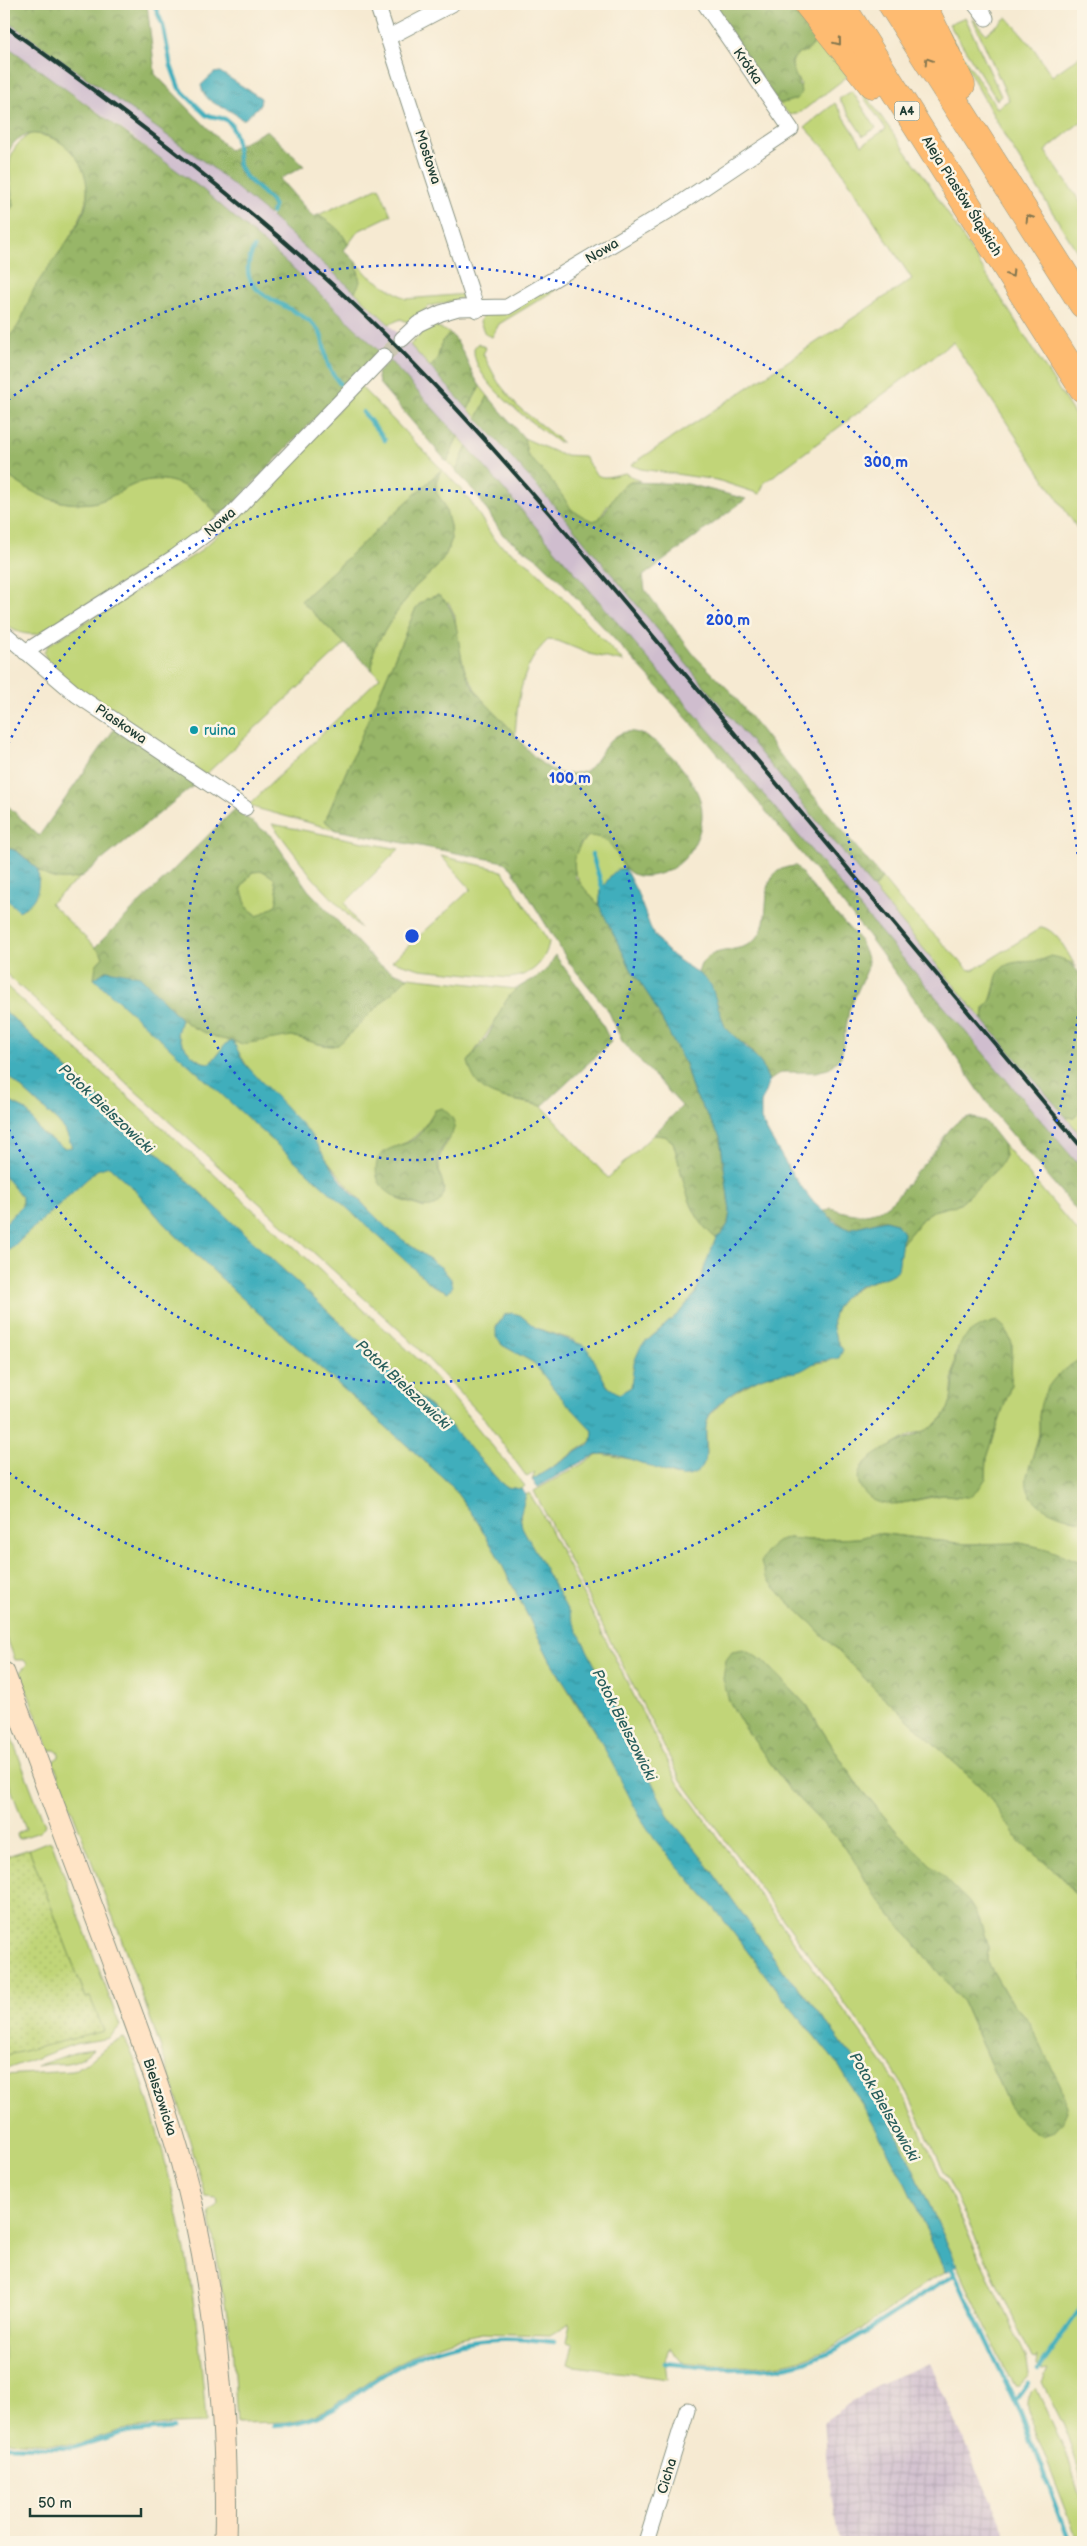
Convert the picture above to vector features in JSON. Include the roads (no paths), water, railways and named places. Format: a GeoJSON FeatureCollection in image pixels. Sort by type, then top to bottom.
{"type":"FeatureCollection","features":[{"type":"Feature","properties":{"kind":"highway"},"geometry":{"type":"LineString","coordinates":[[808,4],[976,218]]}},
{"type":"Feature","properties":{"kind":"highway","name":"Aleja Piastów Śląskich"},"geometry":{"type":"LineString","coordinates":[[840,4],[1083,388]]}},
{"type":"Feature","properties":{"kind":"highway"},"geometry":{"type":"LineString","coordinates":[[892,4],[1083,304]]}},
{"type":"Feature","properties":{"kind":"highway"},"geometry":{"type":"LineString","coordinates":[[922,4],[1011,190]]}},
{"type":"Feature","properties":{"kind":"street","name":"Mostowa"},"geometry":{"type":"LineString","coordinates":[[377,4],[477,310]]}},
{"type":"Feature","properties":{"kind":"street"},"geometry":{"type":"LineString","coordinates":[[389,37],[452,4]]}},
{"type":"Feature","properties":{"kind":"street","name":"Krótka"},"geometry":{"type":"LineString","coordinates":[[705,4],[791,129]]}},
{"type":"Feature","properties":{"kind":"street"},"geometry":{"type":"LineString","coordinates":[[975,4],[986,18]]}},
{"type":"Feature","properties":{"kind":"street","name":"Nowa"},"geometry":{"type":"LineString","coordinates":[[402,340],[418,324],[441,313],[458,308],[477,310],[508,307],[675,207],[791,129]]}},
{"type":"Feature","properties":{"kind":"street","name":"Nowa"},"geometry":{"type":"LineString","coordinates":[[25,652],[175,557],[230,516],[384,356]]}},
{"type":"Feature","properties":{"kind":"street","name":"Piaskowa"},"geometry":{"type":"LineString","coordinates":[[4,633],[77,695],[245,808]]}},
{"type":"Feature","properties":{"kind":"street","name":"Bielszowicka"},"geometry":{"type":"LineString","coordinates":[[4,1672],[164,2102],[194,2211],[216,2339],[223,2397],[226,2453],[225,2542]]}},
{"type":"Feature","properties":{"kind":"street","name":"Cicha"},"geometry":{"type":"LineString","coordinates":[[646,2542],[687,2410]]}},
{"type":"Feature","properties":{"kind":"water"},"geometry":{"type":"Polygon","coordinates":[[[220,72],[261,98],[260,105],[245,119],[241,119],[236,114],[212,102],[203,92],[201,85],[214,73],[220,72]]]}},
{"type":"Feature","properties":{"kind":"water"},"geometry":{"type":"Polygon","coordinates":[[[4,846],[18,852],[38,870],[38,889],[36,895],[30,904],[19,911],[4,897],[4,846]]]}},
{"type":"Feature","properties":{"kind":"water"},"geometry":{"type":"Polygon","coordinates":[[[618,869],[625,869],[637,892],[651,929],[661,944],[673,956],[702,976],[711,985],[725,1027],[762,1065],[769,1081],[761,1103],[761,1120],[794,1177],[810,1198],[835,1222],[848,1229],[885,1220],[896,1223],[903,1233],[898,1270],[889,1276],[860,1286],[850,1292],[837,1306],[833,1323],[837,1341],[843,1350],[839,1358],[818,1362],[797,1372],[777,1373],[766,1376],[731,1394],[717,1406],[707,1421],[705,1457],[703,1465],[698,1471],[689,1476],[682,1476],[623,1457],[602,1454],[579,1463],[538,1487],[532,1480],[588,1445],[592,1441],[593,1431],[558,1394],[534,1363],[502,1345],[496,1337],[496,1328],[504,1315],[512,1313],[520,1315],[536,1328],[583,1345],[589,1350],[607,1386],[619,1394],[631,1387],[634,1362],[641,1346],[679,1313],[696,1293],[716,1238],[722,1234],[728,1224],[730,1211],[720,1137],[693,1091],[685,1064],[651,999],[631,969],[599,905],[601,890],[611,875],[618,869]]]}},
{"type":"Feature","properties":{"kind":"water"},"geometry":{"type":"Polygon","coordinates":[[[107,970],[140,976],[181,1019],[177,1034],[191,1054],[200,1061],[211,1063],[225,1044],[233,1041],[244,1063],[308,1131],[337,1175],[351,1192],[388,1229],[442,1268],[451,1279],[453,1286],[448,1292],[432,1285],[94,979],[107,970]]]}},
{"type":"Feature","properties":{"kind":"water"},"geometry":{"type":"Polygon","coordinates":[[[4,1010],[449,1424],[500,1482],[506,1487],[521,1489],[526,1495],[520,1516],[522,1527],[569,1613],[670,1819],[698,1852],[788,1977],[808,1998],[862,2070],[889,2117],[957,2265],[945,2271],[906,2185],[869,2116],[839,2066],[782,1997],[716,1910],[655,1840],[640,1817],[599,1738],[550,1660],[497,1555],[477,1521],[450,1484],[243,1299],[165,1225],[135,1190],[109,1166],[97,1170],[4,1255],[4,1224],[22,1206],[22,1197],[4,1176],[4,1099],[26,1110],[41,1133],[64,1148],[72,1147],[65,1130],[57,1121],[4,1072],[4,1010]]]}},
{"type":"Feature","properties":{"kind":"waterway"},"geometry":{"type":"LineString","coordinates":[[154,4],[163,26],[171,66],[179,88],[206,115],[225,119],[231,124],[236,138],[239,166],[245,176],[271,201],[274,207],[272,213]]}},
{"type":"Feature","properties":{"kind":"waterway"},"geometry":{"type":"LineString","coordinates":[[254,248],[248,265],[250,279],[257,289],[296,312],[319,331],[329,367],[340,384]]}},
{"type":"Feature","properties":{"kind":"waterway"},"geometry":{"type":"LineString","coordinates":[[363,412],[385,440]]}},
{"type":"Feature","properties":{"kind":"waterway"},"geometry":{"type":"LineString","coordinates":[[592,854],[604,893]]}},
{"type":"Feature","properties":{"kind":"waterway","name":"Potok Bielszowicki"},"geometry":{"type":"LineString","coordinates":[[950,2264],[1021,2414],[1070,2542]]}},
{"type":"Feature","properties":{"kind":"waterway"},"geometry":{"type":"LineString","coordinates":[[665,2363],[724,2369],[768,2369],[805,2362],[850,2342],[955,2274]]}},
{"type":"Feature","properties":{"kind":"waterway"},"geometry":{"type":"LineString","coordinates":[[1038,2369],[1083,2305]]}},
{"type":"Feature","properties":{"kind":"waterway"},"geometry":{"type":"LineString","coordinates":[[275,2425],[293,2423],[324,2414],[375,2380],[410,2360],[449,2346],[489,2339],[554,2342]]}},
{"type":"Feature","properties":{"kind":"waterway"},"geometry":{"type":"LineString","coordinates":[[1015,2401],[1028,2383]]}},
{"type":"Feature","properties":{"kind":"waterway"},"geometry":{"type":"LineString","coordinates":[[4,2446],[72,2448],[121,2433],[173,2428]]}},
{"type":"Feature","properties":{"kind":"tunnel"},"geometry":{"type":"LineString","coordinates":[[384,356],[402,339]]}},
{"type":"Feature","properties":{"kind":"railway"},"geometry":{"type":"LineString","coordinates":[[4,25],[98,93],[235,200],[279,237],[407,356],[448,399],[565,532],[1083,1149]]}},
{"type":"Feature","properties":{"kind":"place","name":"ruina"},"geometry":{"type":"Point","coordinates":[194,730]}}]}
